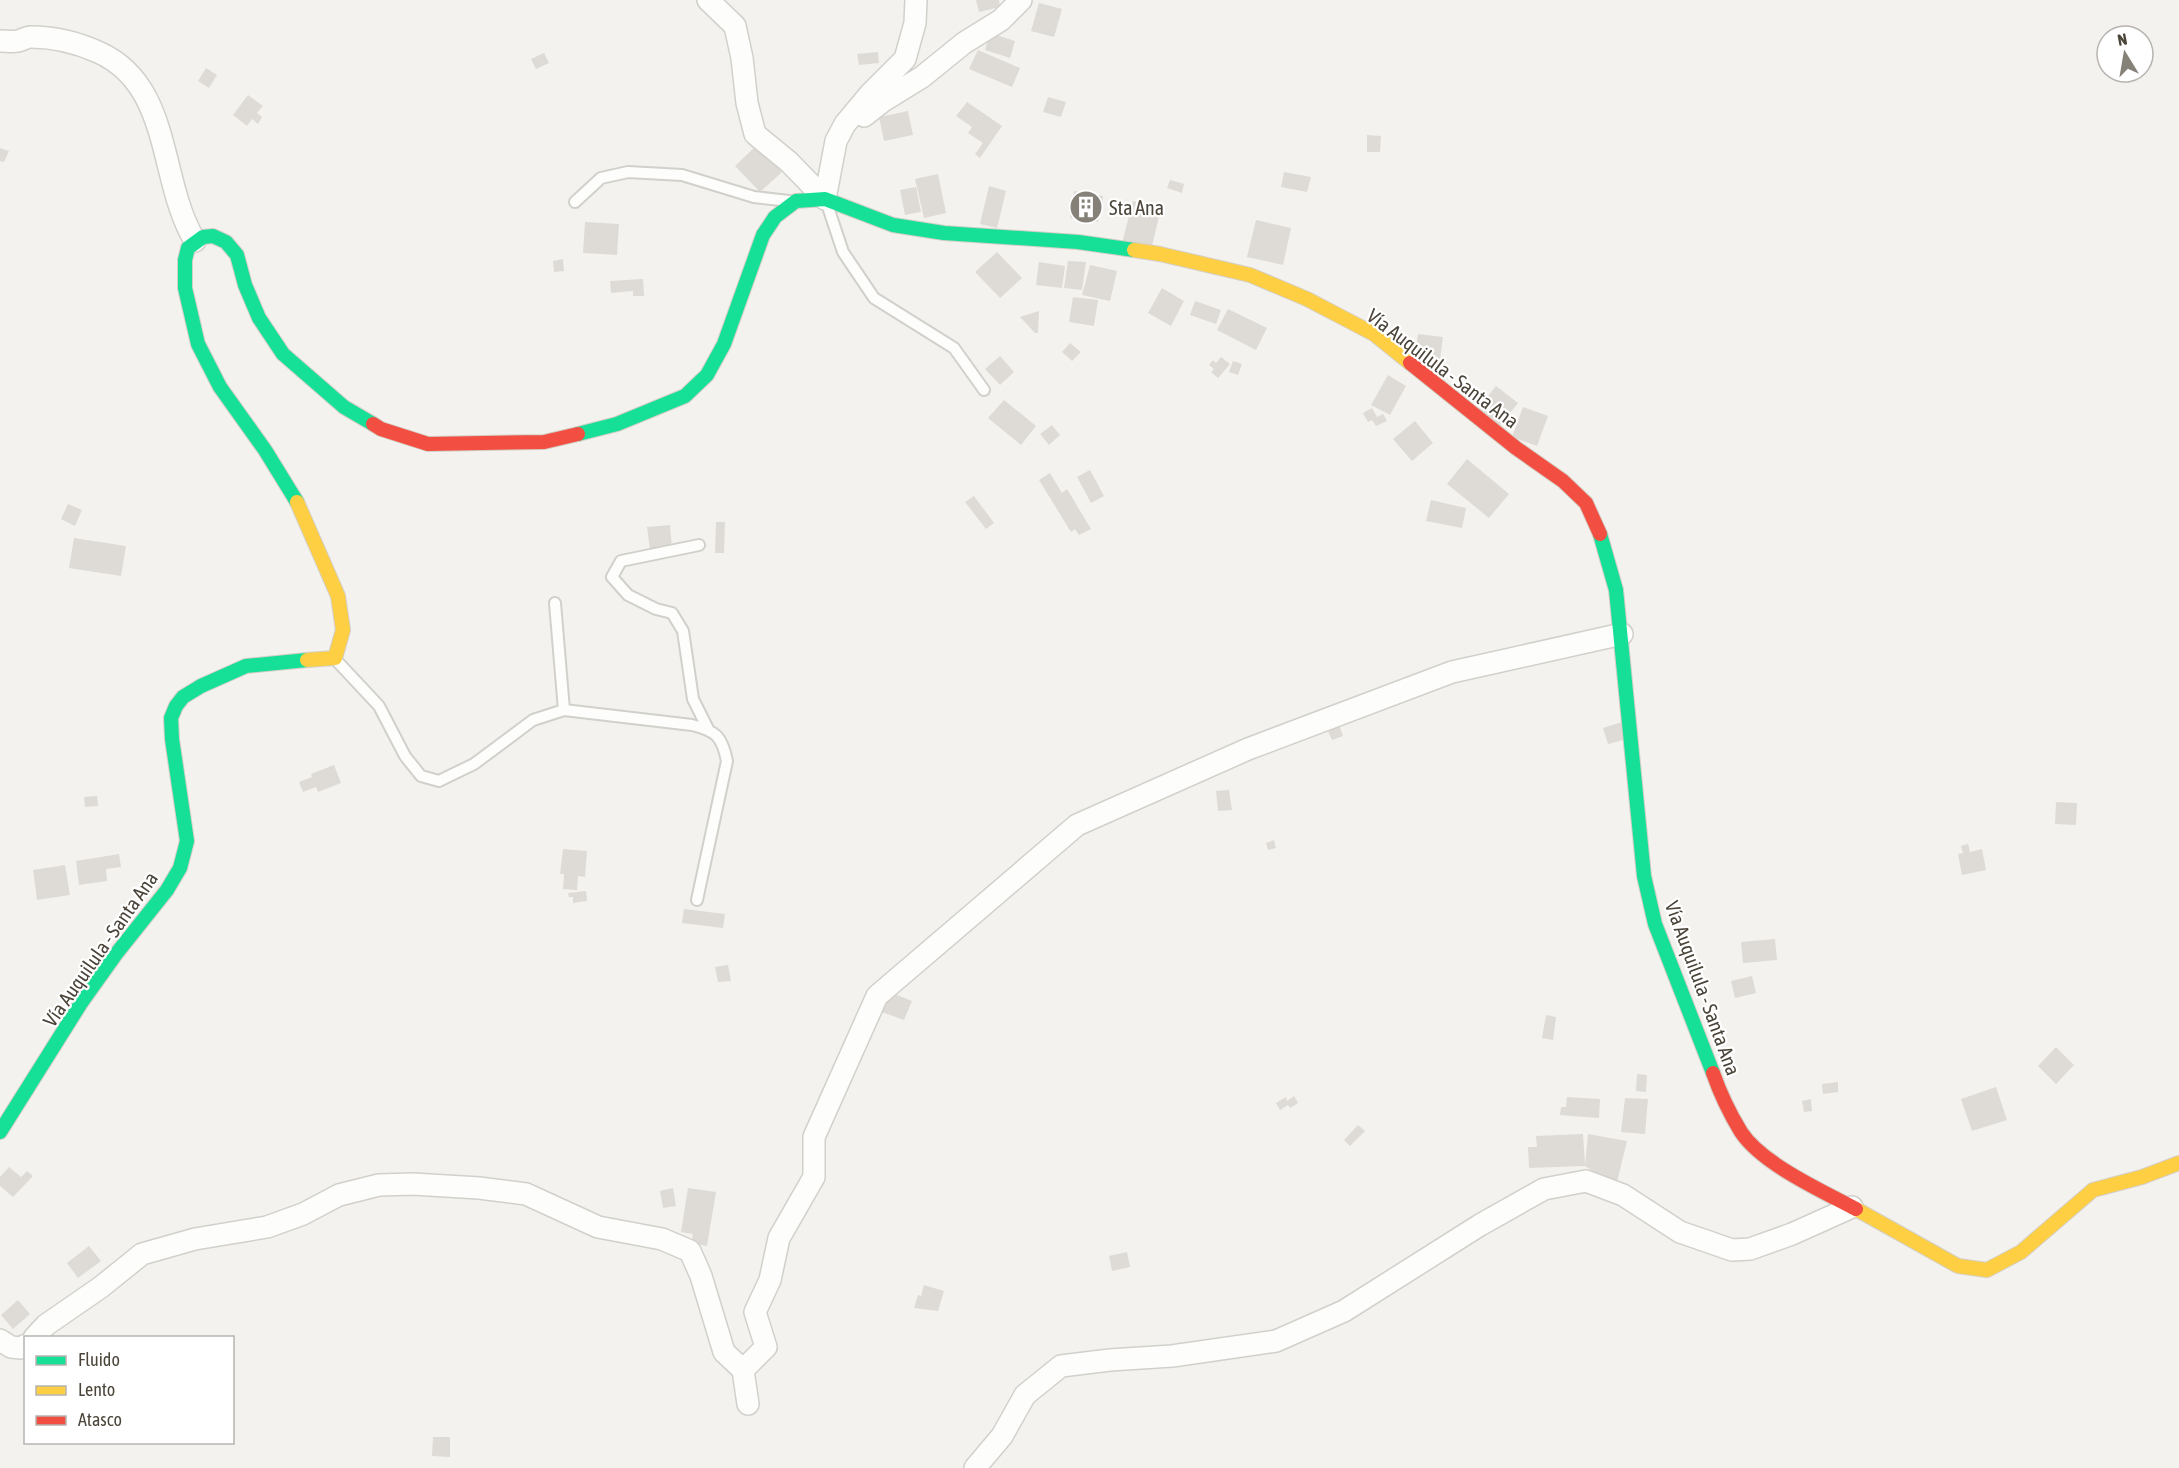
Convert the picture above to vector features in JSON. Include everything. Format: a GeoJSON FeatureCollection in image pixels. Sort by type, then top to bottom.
{"type":"FeatureCollection","features":[{"type":"Feature","properties":{"kind":"street"},"geometry":{"type":"LineString","coordinates":[[708,0],[735,26],[742,58],[747,103],[755,134],[789,162],[825,199]]}},
{"type":"Feature","properties":{"kind":"street"},"geometry":{"type":"LineString","coordinates":[[825,199],[836,141],[845,124],[870,94],[905,59],[915,23],[916,0]]}},
{"type":"Feature","properties":{"kind":"street"},"geometry":{"type":"LineString","coordinates":[[845,124],[854,124],[883,101],[922,77],[964,43],[1001,20],[1021,0]]}},
{"type":"Feature","properties":{"kind":"street"},"geometry":{"type":"LineString","coordinates":[[0,41],[18,42],[29,37],[76,44],[103,54],[126,68],[149,99],[182,219],[195,241]]}},
{"type":"Feature","properties":{"kind":"street","name":"Vía Auquilula - Santa Ana"},"geometry":{"type":"LineString","coordinates":[[796,201],[825,199],[893,225],[944,233],[1078,242],[1160,254],[1250,275],[1307,299],[1374,334],[1516,448],[1563,481],[1586,503],[1600,533],[1616,590],[1644,876],[1655,924],[1714,1078],[1742,1133],[1760,1152],[1787,1171],[1959,1266],[1987,1270],[2021,1252],[2093,1190],[2142,1177],[2179,1163]]}},
{"type":"Feature","properties":{"kind":"street"},"geometry":{"type":"LineString","coordinates":[[335,658],[343,630],[338,596],[299,505],[265,450],[220,387],[198,344],[185,288],[185,260],[188,248],[195,241],[213,236],[226,242],[237,255],[245,285],[259,318],[283,354],[344,407],[381,429],[428,444],[544,442],[617,424],[685,396],[707,375],[724,344],[763,235],[775,217],[796,201]]}},
{"type":"Feature","properties":{"kind":"street"},"geometry":{"type":"LineString","coordinates":[[743,1370],[766,1347],[755,1312],[770,1280],[779,1238],[814,1177],[814,1137],[877,996],[1077,825],[1248,749],[1452,672],[1622,634]]}},
{"type":"Feature","properties":{"kind":"street","name":"Vía Auquilula - Santa Ana"},"geometry":{"type":"LineString","coordinates":[[0,1132],[81,1003],[116,954],[161,898],[180,868],[187,841],[171,739],[171,718],[176,706],[183,697],[201,686],[246,666],[335,658]]}},
{"type":"Feature","properties":{"kind":"street"},"geometry":{"type":"LineString","coordinates":[[975,1468],[1002,1436],[1024,1395],[1061,1366],[1172,1356],[1276,1341],[1344,1311],[1480,1225],[1544,1189],[1586,1181],[1623,1195],[1680,1232],[1732,1250],[1750,1249],[1792,1234],[1852,1207]]}},
{"type":"Feature","properties":{"kind":"street"},"geometry":{"type":"LineString","coordinates":[[36,1336],[46,1325],[101,1287],[142,1254],[195,1239],[267,1227],[303,1214],[339,1195],[379,1185],[413,1184],[479,1188],[526,1194],[598,1227],[662,1239],[690,1251],[701,1276],[724,1352],[743,1370],[748,1404]]}},
{"type":"Feature","properties":{"kind":"street"},"geometry":{"type":"LineString","coordinates":[[0,1340],[11,1347],[24,1346]]}},
{"type":"Feature","properties":{"kind":"lane"},"geometry":{"type":"LineString","coordinates":[[575,202],[601,178],[628,171],[682,175],[754,197],[796,201]]}},
{"type":"Feature","properties":{"kind":"lane"},"geometry":{"type":"LineString","coordinates":[[825,199],[843,252],[874,298],[954,348],[984,390]]}},
{"type":"Feature","properties":{"kind":"lane"},"geometry":{"type":"LineString","coordinates":[[699,545],[621,561],[612,577],[628,595],[656,609],[672,613],[683,631],[693,699],[708,729]]}},
{"type":"Feature","properties":{"kind":"lane"},"geometry":{"type":"LineString","coordinates":[[555,603],[564,710]]}},
{"type":"Feature","properties":{"kind":"lane"},"geometry":{"type":"LineString","coordinates":[[335,658],[379,706],[405,756],[421,776],[439,781],[474,764],[533,720],[564,710],[692,725],[708,729],[718,736],[727,760],[697,900]]}},
{"type":"Feature","properties":{"kind":"building"},"geometry":{"type":"Polygon","coordinates":[[[976,0],[999,0],[1000,7],[979,12],[976,0]]]}},
{"type":"Feature","properties":{"kind":"building"},"geometry":{"type":"Polygon","coordinates":[[[1039,3],[1062,9],[1054,37],[1031,31],[1039,3]]]}},
{"type":"Feature","properties":{"kind":"building"},"geometry":{"type":"Polygon","coordinates":[[[990,33],[1015,41],[1010,58],[985,50],[990,33]]]}},
{"type":"Feature","properties":{"kind":"building"},"geometry":{"type":"Polygon","coordinates":[[[978,50],[1020,68],[1012,87],[969,69],[978,50]]]}},
{"type":"Feature","properties":{"kind":"building"},"geometry":{"type":"Polygon","coordinates":[[[878,52],[879,63],[859,65],[857,54],[878,52]]]}},
{"type":"Feature","properties":{"kind":"building"},"geometry":{"type":"Polygon","coordinates":[[[544,53],[549,63],[536,69],[531,59],[544,53]]]}},
{"type":"Feature","properties":{"kind":"building"},"geometry":{"type":"Polygon","coordinates":[[[206,68],[217,75],[209,88],[198,81],[206,68]]]}},
{"type":"Feature","properties":{"kind":"building"},"geometry":{"type":"Polygon","coordinates":[[[248,95],[263,106],[257,113],[262,117],[258,124],[252,119],[247,126],[233,115],[248,95]]]}},
{"type":"Feature","properties":{"kind":"building"},"geometry":{"type":"Polygon","coordinates":[[[1048,97],[1066,102],[1061,117],[1043,112],[1048,97]]]}},
{"type":"Feature","properties":{"kind":"building"},"geometry":{"type":"Polygon","coordinates":[[[967,102],[1002,126],[980,158],[975,154],[983,143],[968,133],[972,127],[956,116],[967,102]]]}},
{"type":"Feature","properties":{"kind":"building"},"geometry":{"type":"Polygon","coordinates":[[[908,111],[913,135],[884,141],[879,117],[908,111]]]}},
{"type":"Feature","properties":{"kind":"building"},"geometry":{"type":"Polygon","coordinates":[[[1367,135],[1381,136],[1380,152],[1367,152],[1367,135]]]}},
{"type":"Feature","properties":{"kind":"building"},"geometry":{"type":"Polygon","coordinates":[[[757,145],[782,172],[760,192],[735,166],[757,145]]]}},
{"type":"Feature","properties":{"kind":"building"},"geometry":{"type":"Polygon","coordinates":[[[0,148],[9,151],[4,162],[0,161],[0,148]]]}},
{"type":"Feature","properties":{"kind":"building"},"geometry":{"type":"Polygon","coordinates":[[[1284,172],[1311,177],[1307,192],[1281,187],[1284,172]]]}},
{"type":"Feature","properties":{"kind":"building"},"geometry":{"type":"Polygon","coordinates":[[[938,174],[946,213],[924,218],[915,179],[938,174]]]}},
{"type":"Feature","properties":{"kind":"building"},"geometry":{"type":"Polygon","coordinates":[[[1170,180],[1184,184],[1182,193],[1167,188],[1170,180]]]}},
{"type":"Feature","properties":{"kind":"building"},"geometry":{"type":"Polygon","coordinates":[[[989,186],[1006,191],[997,228],[980,224],[989,186]]]}},
{"type":"Feature","properties":{"kind":"building"},"geometry":{"type":"Polygon","coordinates":[[[916,187],[921,212],[905,215],[900,190],[916,187]]]}},
{"type":"Feature","properties":{"kind":"building","name":"Sta Ana"},"geometry":{"type":"Polygon","coordinates":[[[1074,191],[1103,196],[1098,222],[1070,218],[1074,191]]]}},
{"type":"Feature","properties":{"kind":"building"},"geometry":{"type":"Polygon","coordinates":[[[1133,201],[1161,208],[1151,250],[1122,243],[1133,201]]]}},
{"type":"Feature","properties":{"kind":"building"},"geometry":{"type":"Polygon","coordinates":[[[1256,220],[1291,228],[1283,265],[1247,257],[1256,220]]]}},
{"type":"Feature","properties":{"kind":"building"},"geometry":{"type":"Polygon","coordinates":[[[585,222],[619,224],[617,255],[583,253],[585,222]]]}},
{"type":"Feature","properties":{"kind":"building"},"geometry":{"type":"Polygon","coordinates":[[[997,252],[1022,278],[1000,298],[975,272],[997,252]]]}},
{"type":"Feature","properties":{"kind":"building"},"geometry":{"type":"Polygon","coordinates":[[[563,259],[564,271],[554,272],[553,261],[563,259]]]}},
{"type":"Feature","properties":{"kind":"building"},"geometry":{"type":"Polygon","coordinates":[[[1068,261],[1086,262],[1082,290],[1064,288],[1068,261]]]}},
{"type":"Feature","properties":{"kind":"building"},"geometry":{"type":"Polygon","coordinates":[[[1039,262],[1065,266],[1062,288],[1036,285],[1039,262]]]}},
{"type":"Feature","properties":{"kind":"building"},"geometry":{"type":"Polygon","coordinates":[[[1090,265],[1117,271],[1110,301],[1082,295],[1090,265]]]}},
{"type":"Feature","properties":{"kind":"building"},"geometry":{"type":"Polygon","coordinates":[[[643,279],[644,296],[633,296],[633,291],[611,293],[610,281],[643,279]]]}},
{"type":"Feature","properties":{"kind":"building"},"geometry":{"type":"Polygon","coordinates":[[[1162,288],[1184,301],[1171,326],[1148,313],[1162,288]]]}},
{"type":"Feature","properties":{"kind":"building"},"geometry":{"type":"Polygon","coordinates":[[[1073,297],[1098,300],[1094,326],[1069,322],[1073,297]]]}},
{"type":"Feature","properties":{"kind":"building"},"geometry":{"type":"Polygon","coordinates":[[[1195,301],[1221,310],[1216,324],[1190,315],[1195,301]]]}},
{"type":"Feature","properties":{"kind":"building"},"geometry":{"type":"Polygon","coordinates":[[[1228,309],[1267,328],[1256,350],[1217,330],[1228,309]]]}},
{"type":"Feature","properties":{"kind":"building"},"geometry":{"type":"Polygon","coordinates":[[[1039,311],[1038,333],[1035,333],[1020,317],[1039,311]]]}},
{"type":"Feature","properties":{"kind":"building"},"geometry":{"type":"Polygon","coordinates":[[[1418,334],[1443,337],[1439,367],[1414,364],[1418,334]]]}},
{"type":"Feature","properties":{"kind":"building"},"geometry":{"type":"Polygon","coordinates":[[[1070,343],[1081,352],[1072,361],[1062,352],[1070,343]]]}},
{"type":"Feature","properties":{"kind":"building"},"geometry":{"type":"Polygon","coordinates":[[[1000,356],[1014,372],[1000,385],[985,369],[1000,356]]]}},
{"type":"Feature","properties":{"kind":"building"},"geometry":{"type":"Polygon","coordinates":[[[1221,357],[1230,364],[1218,378],[1211,372],[1214,369],[1209,365],[1213,360],[1216,363],[1221,357]]]}},
{"type":"Feature","properties":{"kind":"building"},"geometry":{"type":"Polygon","coordinates":[[[1233,361],[1242,364],[1238,375],[1229,372],[1233,361]]]}},
{"type":"Feature","properties":{"kind":"building"},"geometry":{"type":"Polygon","coordinates":[[[1388,375],[1406,386],[1390,415],[1371,405],[1388,375]]]}},
{"type":"Feature","properties":{"kind":"building"},"geometry":{"type":"Polygon","coordinates":[[[1496,386],[1518,403],[1499,427],[1477,410],[1496,386]]]}},
{"type":"Feature","properties":{"kind":"building"},"geometry":{"type":"Polygon","coordinates":[[[1004,400],[1036,426],[1021,445],[988,418],[1004,400]]]}},
{"type":"Feature","properties":{"kind":"building"},"geometry":{"type":"Polygon","coordinates":[[[1523,407],[1548,416],[1537,446],[1512,437],[1523,407]]]}},
{"type":"Feature","properties":{"kind":"building"},"geometry":{"type":"Polygon","coordinates":[[[1372,408],[1377,417],[1383,414],[1387,421],[1376,426],[1372,420],[1368,422],[1363,413],[1372,408]]]}},
{"type":"Feature","properties":{"kind":"building"},"geometry":{"type":"Polygon","coordinates":[[[1415,421],[1433,443],[1412,461],[1393,439],[1415,421]]]}},
{"type":"Feature","properties":{"kind":"building"},"geometry":{"type":"Polygon","coordinates":[[[1052,425],[1060,435],[1049,445],[1040,434],[1052,425]]]}},
{"type":"Feature","properties":{"kind":"building"},"geometry":{"type":"Polygon","coordinates":[[[1467,459],[1509,494],[1489,518],[1447,484],[1467,459]]]}},
{"type":"Feature","properties":{"kind":"building"},"geometry":{"type":"Polygon","coordinates":[[[1090,470],[1104,496],[1091,503],[1077,477],[1090,470]]]}},
{"type":"Feature","properties":{"kind":"building"},"geometry":{"type":"Polygon","coordinates":[[[1050,473],[1062,493],[1067,489],[1091,529],[1079,535],[1075,529],[1071,532],[1039,480],[1050,473]]]}},
{"type":"Feature","properties":{"kind":"building"},"geometry":{"type":"Polygon","coordinates":[[[974,496],[994,523],[986,529],[965,502],[974,496]]]}},
{"type":"Feature","properties":{"kind":"building"},"geometry":{"type":"Polygon","coordinates":[[[1431,500],[1466,508],[1462,528],[1426,521],[1431,500]]]}},
{"type":"Feature","properties":{"kind":"building"},"geometry":{"type":"Polygon","coordinates":[[[68,504],[82,510],[75,526],[61,519],[68,504]]]}},
{"type":"Feature","properties":{"kind":"building"},"geometry":{"type":"Polygon","coordinates":[[[716,522],[725,522],[724,553],[715,553],[716,522]]]}},
{"type":"Feature","properties":{"kind":"building"},"geometry":{"type":"Polygon","coordinates":[[[670,525],[672,548],[650,550],[647,527],[670,525]]]}},
{"type":"Feature","properties":{"kind":"building"},"geometry":{"type":"Polygon","coordinates":[[[74,538],[126,546],[121,576],[69,568],[74,538]]]}},
{"type":"Feature","properties":{"kind":"building"},"geometry":{"type":"Polygon","coordinates":[[[1622,722],[1627,739],[1608,744],[1603,728],[1622,722]]]}},
{"type":"Feature","properties":{"kind":"building"},"geometry":{"type":"Polygon","coordinates":[[[1340,727],[1343,736],[1332,740],[1328,731],[1340,727]]]}},
{"type":"Feature","properties":{"kind":"building"},"geometry":{"type":"Polygon","coordinates":[[[334,765],[341,783],[318,792],[316,787],[303,792],[299,782],[312,777],[311,774],[334,765]]]}},
{"type":"Feature","properties":{"kind":"building"},"geometry":{"type":"Polygon","coordinates":[[[1229,790],[1232,810],[1218,811],[1216,791],[1229,790]]]}},
{"type":"Feature","properties":{"kind":"building"},"geometry":{"type":"Polygon","coordinates":[[[97,796],[98,806],[85,807],[84,797],[97,796]]]}},
{"type":"Feature","properties":{"kind":"building"},"geometry":{"type":"Polygon","coordinates":[[[2056,802],[2077,803],[2076,825],[2055,824],[2056,802]]]}},
{"type":"Feature","properties":{"kind":"building"},"geometry":{"type":"Polygon","coordinates":[[[1274,840],[1276,848],[1268,850],[1266,843],[1274,840]]]}},
{"type":"Feature","properties":{"kind":"building"},"geometry":{"type":"Polygon","coordinates":[[[1968,844],[1970,852],[1982,849],[1986,870],[1962,875],[1958,854],[1963,853],[1961,846],[1968,844]]]}},
{"type":"Feature","properties":{"kind":"building"},"geometry":{"type":"Polygon","coordinates":[[[563,849],[587,851],[585,877],[578,876],[577,890],[563,889],[564,874],[560,874],[563,849]]]}},
{"type":"Feature","properties":{"kind":"building"},"geometry":{"type":"Polygon","coordinates":[[[119,854],[121,867],[106,869],[107,881],[79,885],[76,861],[119,854]]]}},
{"type":"Feature","properties":{"kind":"building"},"geometry":{"type":"Polygon","coordinates":[[[65,865],[70,895],[37,900],[33,870],[65,865]]]}},
{"type":"Feature","properties":{"kind":"building"},"geometry":{"type":"Polygon","coordinates":[[[586,891],[587,901],[573,903],[573,897],[569,897],[568,893],[586,891]]]}},
{"type":"Feature","properties":{"kind":"building"},"geometry":{"type":"Polygon","coordinates":[[[684,909],[725,914],[723,928],[682,923],[684,909]]]}},
{"type":"Feature","properties":{"kind":"building"},"geometry":{"type":"Polygon","coordinates":[[[1775,939],[1777,960],[1743,963],[1741,942],[1775,939]]]}},
{"type":"Feature","properties":{"kind":"building"},"geometry":{"type":"Polygon","coordinates":[[[728,965],[731,981],[718,982],[715,967],[728,965]]]}},
{"type":"Feature","properties":{"kind":"building"},"geometry":{"type":"Polygon","coordinates":[[[1752,976],[1756,993],[1735,998],[1731,981],[1752,976]]]}},
{"type":"Feature","properties":{"kind":"building"},"geometry":{"type":"Polygon","coordinates":[[[887,991],[912,1001],[904,1020],[879,1011],[887,991]]]}},
{"type":"Feature","properties":{"kind":"building"},"geometry":{"type":"Polygon","coordinates":[[[1546,1015],[1556,1017],[1553,1040],[1542,1038],[1546,1015]]]}},
{"type":"Feature","properties":{"kind":"building"},"geometry":{"type":"Polygon","coordinates":[[[2056,1047],[2074,1065],[2056,1084],[2038,1066],[2056,1047]]]}},
{"type":"Feature","properties":{"kind":"building"},"geometry":{"type":"Polygon","coordinates":[[[1637,1074],[1647,1075],[1646,1092],[1636,1091],[1637,1074]]]}},
{"type":"Feature","properties":{"kind":"building"},"geometry":{"type":"Polygon","coordinates":[[[1838,1082],[1838,1092],[1823,1094],[1822,1084],[1838,1082]]]}},
{"type":"Feature","properties":{"kind":"building"},"geometry":{"type":"Polygon","coordinates":[[[1996,1087],[2007,1120],[1972,1131],[1961,1099],[1996,1087]]]}},
{"type":"Feature","properties":{"kind":"building"},"geometry":{"type":"Polygon","coordinates":[[[1294,1096],[1298,1103],[1280,1110],[1276,1103],[1286,1097],[1287,1101],[1294,1096]]]}},
{"type":"Feature","properties":{"kind":"building"},"geometry":{"type":"Polygon","coordinates":[[[1567,1097],[1600,1099],[1599,1118],[1560,1115],[1561,1107],[1566,1107],[1567,1097]]]}},
{"type":"Feature","properties":{"kind":"building"},"geometry":{"type":"Polygon","coordinates":[[[1625,1098],[1648,1099],[1645,1134],[1621,1132],[1625,1098]]]}},
{"type":"Feature","properties":{"kind":"building"},"geometry":{"type":"Polygon","coordinates":[[[1811,1099],[1812,1111],[1804,1112],[1802,1101],[1811,1099]]]}},
{"type":"Feature","properties":{"kind":"building"},"geometry":{"type":"Polygon","coordinates":[[[1358,1125],[1365,1131],[1350,1146],[1344,1140],[1358,1125]]]}},
{"type":"Feature","properties":{"kind":"building"},"geometry":{"type":"Polygon","coordinates":[[[1583,1134],[1585,1165],[1588,1134],[1627,1141],[1616,1186],[1585,1166],[1529,1168],[1528,1147],[1537,1147],[1536,1136],[1583,1134]]]}},
{"type":"Feature","properties":{"kind":"building"},"geometry":{"type":"Polygon","coordinates":[[[9,1167],[21,1177],[27,1171],[33,1176],[13,1197],[0,1186],[0,1177],[9,1167]]]}},
{"type":"Feature","properties":{"kind":"building"},"geometry":{"type":"Polygon","coordinates":[[[673,1188],[676,1206],[663,1208],[660,1191],[673,1188]]]}},
{"type":"Feature","properties":{"kind":"building"},"geometry":{"type":"Polygon","coordinates":[[[688,1188],[716,1192],[707,1246],[691,1243],[693,1234],[681,1232],[688,1188]]]}},
{"type":"Feature","properties":{"kind":"building"},"geometry":{"type":"Polygon","coordinates":[[[89,1246],[101,1261],[78,1278],[67,1263],[89,1246]]]}},
{"type":"Feature","properties":{"kind":"building"},"geometry":{"type":"Polygon","coordinates":[[[1127,1252],[1130,1267],[1112,1271],[1109,1256],[1127,1252]]]}},
{"type":"Feature","properties":{"kind":"building"},"geometry":{"type":"Polygon","coordinates":[[[924,1285],[944,1291],[938,1311],[914,1308],[924,1285]]]}},
{"type":"Feature","properties":{"kind":"building"},"geometry":{"type":"Polygon","coordinates":[[[18,1300],[30,1314],[13,1329],[1,1315],[18,1300]]]}},
{"type":"Feature","properties":{"kind":"building"},"geometry":{"type":"Polygon","coordinates":[[[433,1437],[450,1437],[450,1457],[432,1456],[433,1437]]]}},
{"type":"Feature","properties":{"kind":"traffic: fast"},"geometry":{"type":"LineString","coordinates":[[578,434],[617,424],[685,396],[707,375],[724,344],[763,235],[775,217],[796,201],[825,199],[893,225],[944,233],[1078,242],[1134,250]]}},
{"type":"Feature","properties":{"kind":"traffic: fast"},"geometry":{"type":"LineString","coordinates":[[297,502],[265,450],[220,387],[198,344],[185,288],[185,260],[188,248],[203,237],[213,236],[226,242],[237,255],[245,285],[259,318],[283,354],[344,407],[373,424]]}},
{"type":"Feature","properties":{"kind":"traffic: fast"},"geometry":{"type":"LineString","coordinates":[[1600,534],[1616,590],[1644,876],[1655,924],[1713,1073]]}},
{"type":"Feature","properties":{"kind":"traffic: fast"},"geometry":{"type":"LineString","coordinates":[[0,1132],[81,1003],[116,954],[167,890],[180,868],[187,841],[172,739],[171,718],[176,706],[183,697],[201,686],[246,666],[307,660]]}},
{"type":"Feature","properties":{"kind":"traffic: slow"},"geometry":{"type":"LineString","coordinates":[[1134,250],[1250,275],[1307,299],[1374,334],[1410,363]]}},
{"type":"Feature","properties":{"kind":"traffic: slow"},"geometry":{"type":"LineString","coordinates":[[297,502],[338,596],[343,630],[335,658],[307,660]]}},
{"type":"Feature","properties":{"kind":"traffic: slow"},"geometry":{"type":"LineString","coordinates":[[1856,1209],[1958,1266],[1987,1270],[2021,1252],[2093,1190],[2142,1177],[2179,1163]]}},
{"type":"Feature","properties":{"kind":"traffic: jam"},"geometry":{"type":"LineString","coordinates":[[1410,363],[1516,448],[1563,481],[1586,503],[1600,534]]}},
{"type":"Feature","properties":{"kind":"traffic: jam"},"geometry":{"type":"LineString","coordinates":[[373,424],[381,429],[428,444],[544,442],[578,434]]}},
{"type":"Feature","properties":{"kind":"traffic: jam"},"geometry":{"type":"LineString","coordinates":[[1713,1073],[1733,1118],[1751,1144],[1794,1176],[1856,1209]]}},
{"type":"Feature","properties":{"kind":"place","name":"Sta Ana"},"geometry":{"type":"Point","coordinates":[1086,207]}}]}
